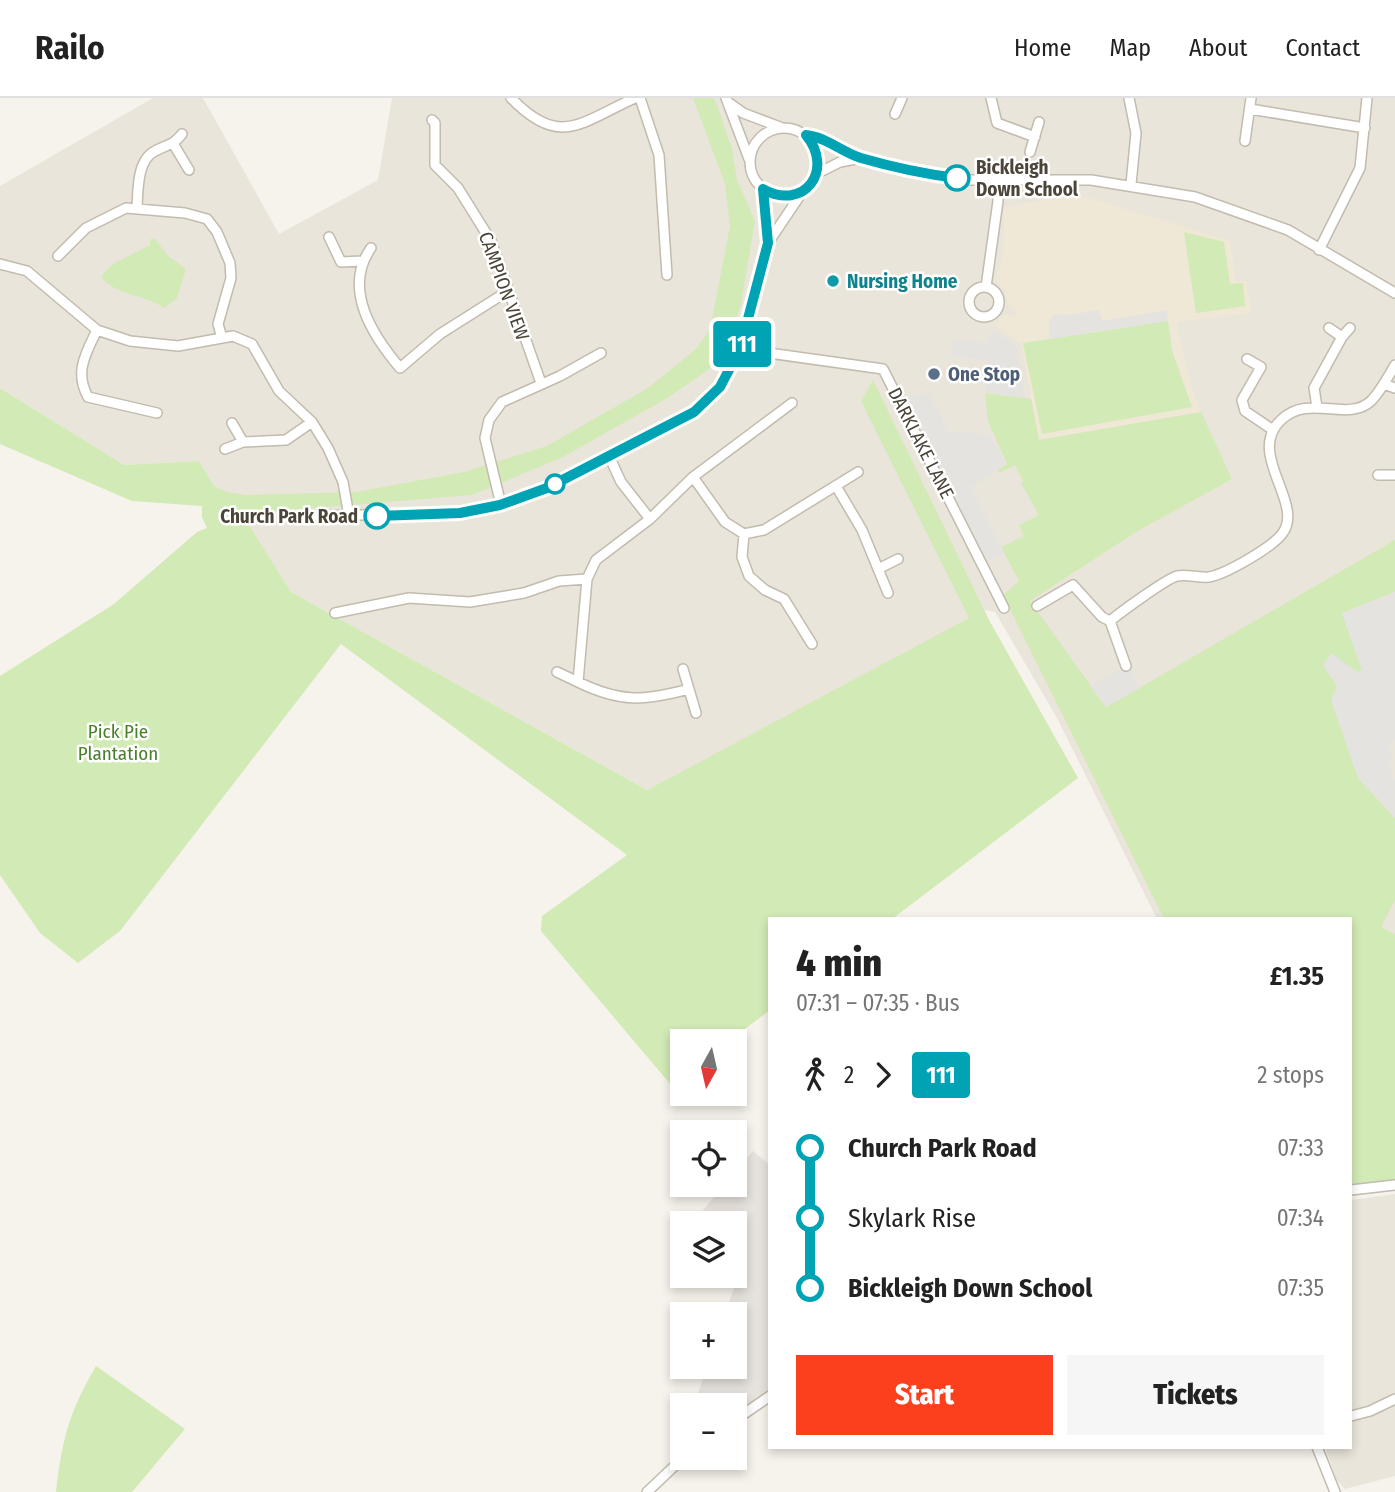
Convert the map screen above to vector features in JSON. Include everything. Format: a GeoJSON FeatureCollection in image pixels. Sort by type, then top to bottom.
{"type":"FeatureCollection","features":[{"type":"Feature","properties":{"kind":"street"},"geometry":{"type":"LineString","coordinates":[[511,98],[523,111],[550,128],[573,128],[638,98],[659,155],[667,275]]}},
{"type":"Feature","properties":{"kind":"street"},"geometry":{"type":"LineString","coordinates":[[895,114],[902,98]]}},
{"type":"Feature","properties":{"kind":"street"},"geometry":{"type":"LineString","coordinates":[[991,98],[997,123],[1035,137]]}},
{"type":"Feature","properties":{"kind":"street"},"geometry":{"type":"LineString","coordinates":[[1129,98],[1136,133],[1131,184]]}},
{"type":"Feature","properties":{"kind":"street"},"geometry":{"type":"LineString","coordinates":[[1245,141],[1251,98]]}},
{"type":"Feature","properties":{"kind":"street"},"geometry":{"type":"LineString","coordinates":[[1320,250],[1360,167],[1367,98]]}},
{"type":"Feature","properties":{"kind":"street"},"geometry":{"type":"LineString","coordinates":[[727,100],[743,113],[815,136],[862,158],[925,174],[997,180],[1057,178],[1131,184],[1195,197],[1288,230],[1395,292]]}},
{"type":"Feature","properties":{"kind":"street"},"geometry":{"type":"LineString","coordinates":[[727,100],[751,172],[763,189],[768,243]]}},
{"type":"Feature","properties":{"kind":"street"},"geometry":{"type":"LineString","coordinates":[[1250,109],[1365,128]]}},
{"type":"Feature","properties":{"kind":"street","name":"CAMPION VIEW"},"geometry":{"type":"LineString","coordinates":[[432,120],[435,123],[435,165],[458,188],[479,217],[491,241],[541,383]]}},
{"type":"Feature","properties":{"kind":"street"},"geometry":{"type":"LineString","coordinates":[[1030,152],[1039,122]]}},
{"type":"Feature","properties":{"kind":"street"},"geometry":{"type":"LineString","coordinates":[[749,161],[755,142],[780,127]]}},
{"type":"Feature","properties":{"kind":"street"},"geometry":{"type":"LineString","coordinates":[[137,208],[143,163],[152,152],[174,145],[182,134]]}},
{"type":"Feature","properties":{"kind":"street"},"geometry":{"type":"LineString","coordinates":[[308,516],[460,513],[500,505],[547,488],[694,412],[720,387],[740,349],[768,243],[816,174],[819,160],[815,146],[806,135]]}},
{"type":"Feature","properties":{"kind":"street"},"geometry":{"type":"LineString","coordinates":[[174,145],[188,170]]}},
{"type":"Feature","properties":{"kind":"street"},"geometry":{"type":"LineString","coordinates":[[816,174],[840,162],[862,158]]}},
{"type":"Feature","properties":{"kind":"street"},"geometry":{"type":"LineString","coordinates":[[986,287],[998,201],[997,180]]}},
{"type":"Feature","properties":{"kind":"street"},"geometry":{"type":"LineString","coordinates":[[763,189],[783,196],[803,191]]}},
{"type":"Feature","properties":{"kind":"street"},"geometry":{"type":"LineString","coordinates":[[58,256],[86,228],[99,219],[126,208],[185,213],[207,219],[217,232],[230,263],[231,278],[219,311],[218,324],[222,338]]}},
{"type":"Feature","properties":{"kind":"street"},"geometry":{"type":"LineString","coordinates":[[330,237],[341,262],[362,261]]}},
{"type":"Feature","properties":{"kind":"street"},"geometry":{"type":"LineString","coordinates":[[371,248],[362,261],[360,294],[366,318],[378,341],[400,368],[440,334],[508,291]]}},
{"type":"Feature","properties":{"kind":"street"},"geometry":{"type":"LineString","coordinates":[[0,264],[27,271],[97,330],[130,341],[178,346],[233,336],[252,344],[279,391],[312,422],[328,447],[343,482],[349,516]]}},
{"type":"Feature","properties":{"kind":"street"},"geometry":{"type":"LineString","coordinates":[[1329,328],[1342,337]]}},
{"type":"Feature","properties":{"kind":"street"},"geometry":{"type":"LineString","coordinates":[[1317,407],[1314,388],[1342,337],[1350,328]]}},
{"type":"Feature","properties":{"kind":"street"},"geometry":{"type":"LineString","coordinates":[[97,330],[83,359],[80,374],[81,384],[88,397],[157,413]]}},
{"type":"Feature","properties":{"kind":"street","name":"DARKLAKE LANE"},"geometry":{"type":"LineString","coordinates":[[740,349],[883,369],[1004,608]]}},
{"type":"Feature","properties":{"kind":"street"},"geometry":{"type":"LineString","coordinates":[[500,505],[485,439],[489,420],[502,402],[601,353]]}},
{"type":"Feature","properties":{"kind":"street"},"geometry":{"type":"LineString","coordinates":[[1247,359],[1261,367],[1242,400],[1245,411],[1273,430]]}},
{"type":"Feature","properties":{"kind":"street"},"geometry":{"type":"LineString","coordinates":[[266,365],[277,361]]}},
{"type":"Feature","properties":{"kind":"street"},"geometry":{"type":"LineString","coordinates":[[1110,621],[1175,576],[1208,577],[1226,571],[1282,535],[1288,523],[1287,508],[1272,463],[1269,444],[1273,430],[1291,412],[1317,407],[1351,411],[1370,402],[1395,365]]}},
{"type":"Feature","properties":{"kind":"street"},"geometry":{"type":"LineString","coordinates":[[1384,384],[1395,388]]}},
{"type":"Feature","properties":{"kind":"street"},"geometry":{"type":"LineString","coordinates":[[578,682],[587,579],[596,560],[650,519],[693,477],[792,403]]}},
{"type":"Feature","properties":{"kind":"street"},"geometry":{"type":"LineString","coordinates":[[225,449],[243,442],[286,440],[312,422]]}},
{"type":"Feature","properties":{"kind":"street"},"geometry":{"type":"LineString","coordinates":[[232,423],[243,442]]}},
{"type":"Feature","properties":{"kind":"street"},"geometry":{"type":"LineString","coordinates":[[609,456],[621,482],[650,519]]}},
{"type":"Feature","properties":{"kind":"street"},"geometry":{"type":"LineString","coordinates":[[693,477],[725,522],[744,534],[764,530],[858,472]]}},
{"type":"Feature","properties":{"kind":"street"},"geometry":{"type":"LineString","coordinates":[[1378,475],[1395,475]]}},
{"type":"Feature","properties":{"kind":"street"},"geometry":{"type":"LineString","coordinates":[[836,486],[848,504],[888,593]]}},
{"type":"Feature","properties":{"kind":"street"},"geometry":{"type":"LineString","coordinates":[[744,534],[742,557],[749,576],[765,590],[784,599],[812,644]]}},
{"type":"Feature","properties":{"kind":"street"},"geometry":{"type":"LineString","coordinates":[[878,569],[898,559]]}},
{"type":"Feature","properties":{"kind":"street"},"geometry":{"type":"LineString","coordinates":[[335,613],[409,598],[470,602],[524,593],[559,581],[587,579]]}},
{"type":"Feature","properties":{"kind":"street"},"geometry":{"type":"LineString","coordinates":[[1037,606],[1073,585],[1102,617],[1110,621],[1126,666]]}},
{"type":"Feature","properties":{"kind":"street"},"geometry":{"type":"LineString","coordinates":[[683,669],[696,713]]}},
{"type":"Feature","properties":{"kind":"street"},"geometry":{"type":"LineString","coordinates":[[557,672],[623,698],[648,700],[689,688]]}},
{"type":"Feature","properties":{"kind":"street"},"geometry":{"type":"LineString","coordinates":[[1352,1190],[1395,1185]]}},
{"type":"Feature","properties":{"kind":"street"},"geometry":{"type":"LineString","coordinates":[[747,1412],[768,1397]]}},
{"type":"Feature","properties":{"kind":"street"},"geometry":{"type":"LineString","coordinates":[[1352,1416],[1370,1411],[1395,1399]]}},
{"type":"Feature","properties":{"kind":"street"},"geometry":{"type":"LineString","coordinates":[[1318,1449],[1335,1492]]}},
{"type":"Feature","properties":{"kind":"street"},"geometry":{"type":"LineString","coordinates":[[647,1492],[670,1470]]}},
{"type":"Feature","properties":{"kind":"shaded area"},"geometry":{"type":"Polygon","coordinates":[[[153,98],[203,98],[279,234],[378,180],[392,98],[1395,98],[1395,1185],[1352,917],[1156,917],[1057,718],[995,612],[986,610],[647,790],[291,592],[227,493],[214,486],[199,461],[124,465],[0,388],[0,186],[153,98]]]}},
{"type":"Feature","properties":{"kind":"shaded area"},"geometry":{"type":"Polygon","coordinates":[[[1067,195],[1086,197],[1230,241],[1236,282],[1246,281],[1252,313],[1176,322],[1190,382],[1201,412],[1039,440],[1021,344],[994,324],[1005,315],[1016,317],[1017,313],[1017,310],[1009,306],[1005,291],[996,280],[1004,252],[1004,208],[1067,195]]]}},
{"type":"Feature","properties":{"kind":"shaded area"},"geometry":{"type":"Polygon","coordinates":[[[1099,310],[1102,321],[1167,310],[1168,321],[1049,339],[1049,322],[1054,314],[1068,315],[1099,310]]]}},
{"type":"Feature","properties":{"kind":"shaded area"},"geometry":{"type":"Polygon","coordinates":[[[993,331],[1016,345],[1025,398],[985,392],[987,360],[952,356],[954,339],[987,344],[993,331]]]}},
{"type":"Feature","properties":{"kind":"shaded area"},"geometry":{"type":"Polygon","coordinates":[[[930,393],[947,431],[989,434],[1007,464],[971,487],[1004,553],[985,563],[903,396],[930,393]]]}},
{"type":"Feature","properties":{"kind":"shaded area"},"geometry":{"type":"Polygon","coordinates":[[[1395,592],[1395,741],[1387,745],[1394,761],[1388,764],[1395,780],[1395,818],[1358,778],[1331,700],[1337,686],[1323,666],[1331,653],[1359,673],[1362,670],[1342,613],[1395,592]]]}},
{"type":"Feature","properties":{"kind":"shaded area"},"geometry":{"type":"Polygon","coordinates":[[[1128,665],[1140,688],[1106,707],[1090,686],[1128,665]]]}},
{"type":"Feature","properties":{"kind":"shaded area"},"geometry":{"type":"Polygon","coordinates":[[[753,1151],[768,1163],[768,1391],[747,1406],[747,1393],[698,1393],[703,1379],[747,1379],[747,1302],[729,1302],[734,1288],[747,1288],[747,1211],[702,1211],[714,1197],[747,1197],[747,1158],[753,1151]]]}},
{"type":"Feature","properties":{"kind":"shaded area"},"geometry":{"type":"Polygon","coordinates":[[[1395,1194],[1395,1476],[1345,1489],[1336,1479],[1326,1449],[1352,1449],[1352,1200],[1395,1194]]]}},
{"type":"Feature","properties":{"kind":"green space","name":"Pick Pie Plantation"},"geometry":{"type":"Polygon","coordinates":[[[693,98],[713,98],[716,102],[732,149],[737,180],[755,221],[741,304],[728,341],[709,369],[669,397],[563,457],[472,495],[242,514],[291,592],[647,790],[969,618],[861,401],[873,380],[989,620],[1078,778],[895,917],[768,917],[768,1012],[745,1029],[670,1029],[670,1084],[541,931],[542,916],[627,855],[341,644],[120,931],[78,963],[40,933],[0,875],[0,676],[114,604],[197,532],[207,528],[202,517],[202,506],[132,501],[0,444],[0,388],[124,465],[199,461],[214,486],[227,492],[246,495],[356,492],[464,472],[547,446],[648,388],[696,349],[710,330],[730,226],[725,184],[693,98]]]}},
{"type":"Feature","properties":{"kind":"green space"},"geometry":{"type":"Polygon","coordinates":[[[1184,232],[1224,242],[1230,284],[1243,283],[1245,306],[1196,313],[1184,232]]]}},
{"type":"Feature","properties":{"kind":"green space"},"geometry":{"type":"Polygon","coordinates":[[[150,239],[155,239],[168,256],[186,269],[177,298],[164,308],[115,288],[101,277],[111,265],[150,245],[150,239]]]}},
{"type":"Feature","properties":{"kind":"green space"},"geometry":{"type":"Polygon","coordinates":[[[1168,321],[1172,351],[1192,407],[1042,434],[1023,343],[1168,321]]]}},
{"type":"Feature","properties":{"kind":"green space"},"geometry":{"type":"Polygon","coordinates":[[[985,393],[1031,399],[1039,440],[1201,412],[1232,479],[1136,532],[1030,601],[1106,707],[1395,540],[1395,592],[1342,613],[1362,670],[1338,686],[1358,778],[1395,818],[1395,900],[1381,927],[1395,934],[1395,1182],[1352,1187],[1352,917],[1163,917],[1003,595],[1019,581],[1001,547],[1024,536],[1019,525],[1039,515],[1021,483],[1023,481],[1015,465],[999,473],[997,469],[1007,464],[988,421],[985,393]]]}},
{"type":"Feature","properties":{"kind":"green space"},"geometry":{"type":"Polygon","coordinates":[[[96,1366],[185,1429],[132,1492],[56,1492],[68,1427],[79,1398],[96,1366]]]}},
{"type":"Feature","properties":{"kind":"bus line","name":"111"},"geometry":{"type":"LineString","coordinates":[[377,516],[460,513],[500,505],[547,488],[694,412],[720,387],[740,349],[768,243],[763,189],[772,194],[793,195],[811,184],[816,174],[819,160],[815,146],[806,135],[815,136],[862,158],[925,174],[957,178]]}},
{"type":"Feature","properties":{"kind":"place","name":"Bickleigh Down School"},"geometry":{"type":"Point","coordinates":[957,178]}},
{"type":"Feature","properties":{"kind":"place","name":"Nursing Home"},"geometry":{"type":"Point","coordinates":[833,281]}},
{"type":"Feature","properties":{"kind":"place","name":"One Stop"},"geometry":{"type":"Point","coordinates":[934,374]}},
{"type":"Feature","properties":{"kind":"place","name":"Church Park Road"},"geometry":{"type":"Point","coordinates":[377,516]}}]}
